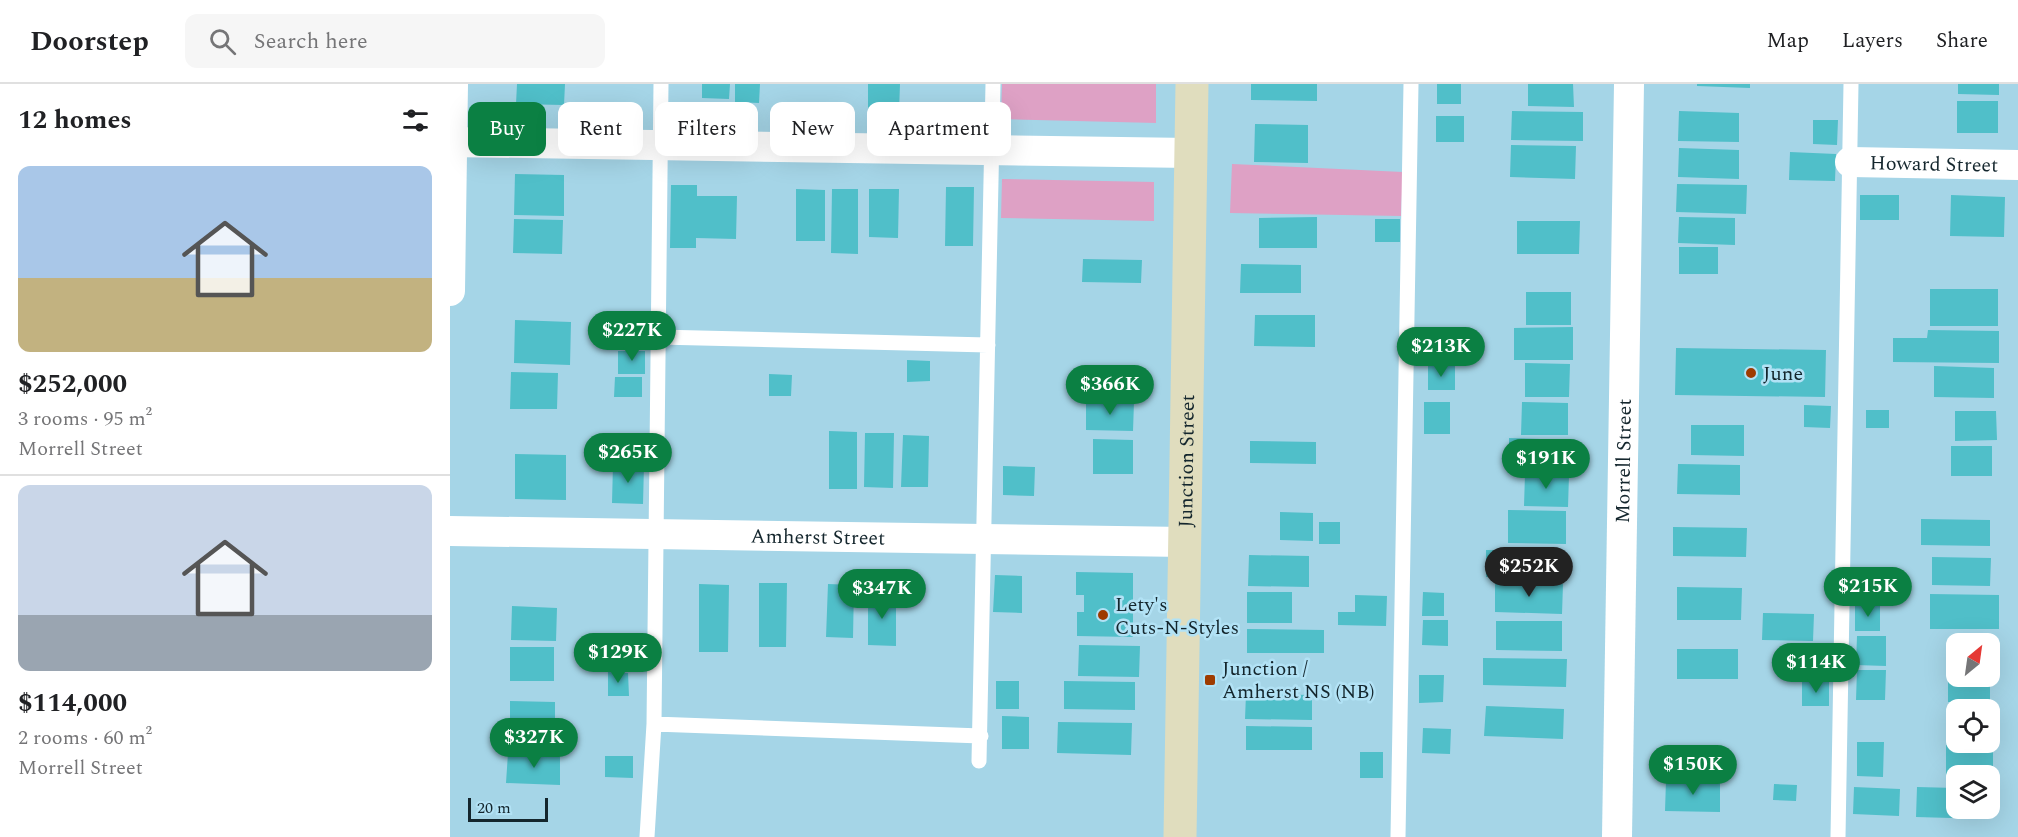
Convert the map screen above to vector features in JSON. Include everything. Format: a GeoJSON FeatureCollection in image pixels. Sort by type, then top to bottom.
{"type":"FeatureCollection","features":[{"type":"Feature","properties":{"kind":"street"},"geometry":{"type":"LineString","coordinates":[[450,291],[453,84]]}},
{"type":"Feature","properties":{"kind":"street","name":"Junction Street"},"geometry":{"type":"LineString","coordinates":[[1180,837],[1192,84]]}},
{"type":"Feature","properties":{"kind":"street","name":"Morrell Street"},"geometry":{"type":"LineString","coordinates":[[1617,837],[1629,84]]}},
{"type":"Feature","properties":{"kind":"street"},"geometry":{"type":"LineString","coordinates":[[451,142],[655,146]]}},
{"type":"Feature","properties":{"kind":"street"},"geometry":{"type":"LineString","coordinates":[[758,147],[867,148]]}},
{"type":"Feature","properties":{"kind":"street"},"geometry":{"type":"LineString","coordinates":[[1011,150],[1191,153]]}},
{"type":"Feature","properties":{"kind":"street","name":"Howard Street"},"geometry":{"type":"LineString","coordinates":[[1850,162],[2018,165]]}},
{"type":"Feature","properties":{"kind":"street","name":"Amherst Street"},"geometry":{"type":"LineString","coordinates":[[450,531],[1185,542]]}},
{"type":"Feature","properties":{"kind":"lane"},"geometry":{"type":"LineString","coordinates":[[661,84],[661,102]]}},
{"type":"Feature","properties":{"kind":"lane"},"geometry":{"type":"LineString","coordinates":[[993,84],[993,102]]}},
{"type":"Feature","properties":{"kind":"lane"},"geometry":{"type":"LineString","coordinates":[[1398,837],[1412,84]]}},
{"type":"Feature","properties":{"kind":"lane"},"geometry":{"type":"LineString","coordinates":[[1838,837],[1851,84]]}},
{"type":"Feature","properties":{"kind":"lane"},"geometry":{"type":"LineString","coordinates":[[647,837],[654,724],[660,156]]}},
{"type":"Feature","properties":{"kind":"lane"},"geometry":{"type":"LineString","coordinates":[[979,761],[992,156]]}},
{"type":"Feature","properties":{"kind":"lane"},"geometry":{"type":"LineString","coordinates":[[658,337],[988,345]]}},
{"type":"Feature","properties":{"kind":"lane"},"geometry":{"type":"LineString","coordinates":[[654,724],[981,736]]}},
{"type":"Feature","properties":{"kind":"shaded area"},"geometry":{"type":"Polygon","coordinates":[[[1002,84],[1156,84],[1156,123],[1011,119],[1011,102],[1001,102],[1002,84]]]}},
{"type":"Feature","properties":{"kind":"shaded area"},"geometry":{"type":"Polygon","coordinates":[[[1232,164],[1403,172],[1401,216],[1230,213],[1232,164]]]}},
{"type":"Feature","properties":{"kind":"shaded area"},"geometry":{"type":"Polygon","coordinates":[[[1002,179],[1154,182],[1154,221],[1001,218],[1002,179]]]}},
{"type":"Feature","properties":{"kind":"building"},"geometry":{"type":"Polygon","coordinates":[[[517,84],[565,84],[564,102],[558,102],[558,105],[546,105],[546,102],[516,102],[517,84]]]}},
{"type":"Feature","properties":{"kind":"building"},"geometry":{"type":"Polygon","coordinates":[[[702,84],[730,84],[729,99],[702,98],[702,84]]]}},
{"type":"Feature","properties":{"kind":"building"},"geometry":{"type":"Polygon","coordinates":[[[735,84],[760,84],[759,103],[735,102],[735,84]]]}},
{"type":"Feature","properties":{"kind":"building"},"geometry":{"type":"Polygon","coordinates":[[[868,84],[900,84],[899,102],[868,102],[868,84]]]}},
{"type":"Feature","properties":{"kind":"building"},"geometry":{"type":"Polygon","coordinates":[[[1251,84],[1317,84],[1317,101],[1251,100],[1251,84]]]}},
{"type":"Feature","properties":{"kind":"building"},"geometry":{"type":"Polygon","coordinates":[[[1437,84],[1461,84],[1461,104],[1437,104],[1437,84]]]}},
{"type":"Feature","properties":{"kind":"building"},"geometry":{"type":"Polygon","coordinates":[[[1528,84],[1573,84],[1574,107],[1528,106],[1528,84]]]}},
{"type":"Feature","properties":{"kind":"building"},"geometry":{"type":"Polygon","coordinates":[[[1697,84],[1750,84],[1750,88],[1697,86],[1697,84]]]}},
{"type":"Feature","properties":{"kind":"building"},"geometry":{"type":"Polygon","coordinates":[[[1958,84],[1999,84],[1999,95],[1958,94],[1958,84]]]}},
{"type":"Feature","properties":{"kind":"building"},"geometry":{"type":"Polygon","coordinates":[[[1957,101],[1998,101],[1998,133],[1957,133],[1957,101]]]}},
{"type":"Feature","properties":{"kind":"building"},"geometry":{"type":"Polygon","coordinates":[[[1512,111],[1583,112],[1583,141],[1511,140],[1512,111]]]}},
{"type":"Feature","properties":{"kind":"building"},"geometry":{"type":"Polygon","coordinates":[[[1679,111],[1739,113],[1739,142],[1678,141],[1679,111]]]}},
{"type":"Feature","properties":{"kind":"building"},"geometry":{"type":"Polygon","coordinates":[[[1436,116],[1464,116],[1464,142],[1436,142],[1436,116]]]}},
{"type":"Feature","properties":{"kind":"building"},"geometry":{"type":"Polygon","coordinates":[[[1813,120],[1838,120],[1837,145],[1813,144],[1813,120]]]}},
{"type":"Feature","properties":{"kind":"building"},"geometry":{"type":"Polygon","coordinates":[[[1255,124],[1308,125],[1308,163],[1254,162],[1255,124]]]}},
{"type":"Feature","properties":{"kind":"building"},"geometry":{"type":"Polygon","coordinates":[[[1511,145],[1576,146],[1575,179],[1510,177],[1511,145]]]}},
{"type":"Feature","properties":{"kind":"building"},"geometry":{"type":"Polygon","coordinates":[[[1679,148],[1739,150],[1739,179],[1678,177],[1679,148]]]}},
{"type":"Feature","properties":{"kind":"building"},"geometry":{"type":"Polygon","coordinates":[[[1790,152],[1836,154],[1835,181],[1789,180],[1790,152]]]}},
{"type":"Feature","properties":{"kind":"building"},"geometry":{"type":"Polygon","coordinates":[[[515,174],[564,175],[564,216],[514,215],[515,174]]]}},
{"type":"Feature","properties":{"kind":"building"},"geometry":{"type":"Polygon","coordinates":[[[1677,184],[1747,185],[1746,214],[1676,212],[1677,184]]]}},
{"type":"Feature","properties":{"kind":"building"},"geometry":{"type":"Polygon","coordinates":[[[671,185],[697,185],[697,196],[737,196],[736,239],[696,238],[696,248],[670,248],[671,185]]]}},
{"type":"Feature","properties":{"kind":"building"},"geometry":{"type":"Polygon","coordinates":[[[946,187],[974,187],[973,246],[945,246],[946,187]]]}},
{"type":"Feature","properties":{"kind":"building"},"geometry":{"type":"Polygon","coordinates":[[[796,189],[825,190],[825,241],[796,241],[796,189]]]}},
{"type":"Feature","properties":{"kind":"building"},"geometry":{"type":"Polygon","coordinates":[[[832,189],[858,189],[858,254],[831,253],[832,189]]]}},
{"type":"Feature","properties":{"kind":"building"},"geometry":{"type":"Polygon","coordinates":[[[869,189],[899,189],[898,238],[869,237],[869,189]]]}},
{"type":"Feature","properties":{"kind":"building"},"geometry":{"type":"Polygon","coordinates":[[[1860,195],[1899,195],[1899,220],[1860,220],[1860,195]]]}},
{"type":"Feature","properties":{"kind":"building"},"geometry":{"type":"Polygon","coordinates":[[[1951,195],[2005,197],[2004,237],[1950,236],[1951,195]]]}},
{"type":"Feature","properties":{"kind":"building"},"geometry":{"type":"Polygon","coordinates":[[[1317,217],[1317,248],[1259,248],[1259,218],[1317,217]]]}},
{"type":"Feature","properties":{"kind":"building"},"geometry":{"type":"Polygon","coordinates":[[[1679,217],[1735,218],[1735,245],[1678,243],[1679,217]]]}},
{"type":"Feature","properties":{"kind":"building"},"geometry":{"type":"Polygon","coordinates":[[[514,219],[563,220],[562,254],[513,253],[514,219]]]}},
{"type":"Feature","properties":{"kind":"building"},"geometry":{"type":"Polygon","coordinates":[[[1375,219],[1400,219],[1400,242],[1375,242],[1375,219]]]}},
{"type":"Feature","properties":{"kind":"building"},"geometry":{"type":"Polygon","coordinates":[[[1517,221],[1580,221],[1579,254],[1517,254],[1517,221]]]}},
{"type":"Feature","properties":{"kind":"building"},"geometry":{"type":"Polygon","coordinates":[[[1679,247],[1718,247],[1718,274],[1679,274],[1679,247]]]}},
{"type":"Feature","properties":{"kind":"building"},"geometry":{"type":"Polygon","coordinates":[[[1083,259],[1142,260],[1141,283],[1082,282],[1083,259]]]}},
{"type":"Feature","properties":{"kind":"building"},"geometry":{"type":"Polygon","coordinates":[[[1241,264],[1301,265],[1301,293],[1240,293],[1241,264]]]}},
{"type":"Feature","properties":{"kind":"building"},"geometry":{"type":"Polygon","coordinates":[[[1930,289],[1998,289],[1998,326],[1930,326],[1930,289]]]}},
{"type":"Feature","properties":{"kind":"building"},"geometry":{"type":"Polygon","coordinates":[[[1526,292],[1571,292],[1571,325],[1526,325],[1526,292]]]}},
{"type":"Feature","properties":{"kind":"building"},"geometry":{"type":"Polygon","coordinates":[[[1255,315],[1315,315],[1315,347],[1254,346],[1255,315]]]}},
{"type":"Feature","properties":{"kind":"building"},"geometry":{"type":"Polygon","coordinates":[[[515,320],[571,322],[570,365],[514,363],[515,320]]]}},
{"type":"Feature","properties":{"kind":"building"},"geometry":{"type":"Polygon","coordinates":[[[1573,327],[1573,360],[1514,360],[1514,328],[1573,327]]]}},
{"type":"Feature","properties":{"kind":"building"},"geometry":{"type":"Polygon","coordinates":[[[1928,330],[1999,331],[1999,363],[1893,362],[1893,338],[1927,338],[1928,330]]]}},
{"type":"Feature","properties":{"kind":"building","name":"June"},"geometry":{"type":"Polygon","coordinates":[[[1676,348],[1826,350],[1825,397],[1675,395],[1676,348]]]}},
{"type":"Feature","properties":{"kind":"building"},"geometry":{"type":"Polygon","coordinates":[[[618,351],[645,351],[645,374],[618,374],[618,351]]]}},
{"type":"Feature","properties":{"kind":"building"},"geometry":{"type":"Polygon","coordinates":[[[907,360],[930,361],[930,381],[907,382],[907,360]]]}},
{"type":"Feature","properties":{"kind":"building"},"geometry":{"type":"Polygon","coordinates":[[[1525,363],[1570,364],[1569,397],[1525,397],[1525,363]]]}},
{"type":"Feature","properties":{"kind":"building"},"geometry":{"type":"Polygon","coordinates":[[[1428,365],[1455,366],[1455,390],[1428,390],[1428,365]]]}},
{"type":"Feature","properties":{"kind":"building"},"geometry":{"type":"Polygon","coordinates":[[[1934,366],[1994,368],[1994,398],[1934,397],[1934,366]]]}},
{"type":"Feature","properties":{"kind":"building"},"geometry":{"type":"Polygon","coordinates":[[[511,372],[558,373],[557,409],[510,409],[511,372]]]}},
{"type":"Feature","properties":{"kind":"building"},"geometry":{"type":"Polygon","coordinates":[[[769,374],[792,375],[791,396],[769,396],[769,374]]]}},
{"type":"Feature","properties":{"kind":"building"},"geometry":{"type":"Polygon","coordinates":[[[615,377],[642,377],[642,397],[614,397],[615,377]]]}},
{"type":"Feature","properties":{"kind":"building"},"geometry":{"type":"Polygon","coordinates":[[[1086,401],[1134,402],[1133,431],[1086,430],[1086,401]]]}},
{"type":"Feature","properties":{"kind":"building"},"geometry":{"type":"Polygon","coordinates":[[[1424,402],[1450,402],[1450,434],[1424,434],[1424,402]]]}},
{"type":"Feature","properties":{"kind":"building"},"geometry":{"type":"Polygon","coordinates":[[[1522,402],[1568,403],[1568,435],[1521,435],[1522,402]]]}},
{"type":"Feature","properties":{"kind":"building"},"geometry":{"type":"Polygon","coordinates":[[[1804,405],[1831,406],[1830,428],[1804,427],[1804,405]]]}},
{"type":"Feature","properties":{"kind":"building"},"geometry":{"type":"Polygon","coordinates":[[[1866,410],[1889,410],[1889,428],[1866,428],[1866,410]]]}},
{"type":"Feature","properties":{"kind":"building"},"geometry":{"type":"Polygon","coordinates":[[[1955,411],[1996,411],[1997,440],[1955,441],[1955,411]]]}},
{"type":"Feature","properties":{"kind":"building"},"geometry":{"type":"Polygon","coordinates":[[[1691,425],[1744,425],[1744,456],[1691,455],[1691,425]]]}},
{"type":"Feature","properties":{"kind":"building"},"geometry":{"type":"Polygon","coordinates":[[[829,431],[857,432],[857,489],[829,489],[829,431]]]}},
{"type":"Feature","properties":{"kind":"building"},"geometry":{"type":"Polygon","coordinates":[[[865,433],[894,433],[893,488],[864,487],[865,433]]]}},
{"type":"Feature","properties":{"kind":"building"},"geometry":{"type":"Polygon","coordinates":[[[903,435],[929,436],[928,487],[901,487],[903,435]]]}},
{"type":"Feature","properties":{"kind":"building"},"geometry":{"type":"Polygon","coordinates":[[[1509,438],[1575,440],[1575,472],[1509,470],[1509,438]]]}},
{"type":"Feature","properties":{"kind":"building"},"geometry":{"type":"Polygon","coordinates":[[[1093,439],[1133,440],[1133,474],[1093,474],[1093,439]]]}},
{"type":"Feature","properties":{"kind":"building"},"geometry":{"type":"Polygon","coordinates":[[[1250,441],[1316,442],[1316,464],[1250,463],[1250,441]]]}},
{"type":"Feature","properties":{"kind":"building"},"geometry":{"type":"Polygon","coordinates":[[[1951,446],[1992,446],[1992,476],[1951,476],[1951,446]]]}},
{"type":"Feature","properties":{"kind":"building"},"geometry":{"type":"Polygon","coordinates":[[[515,454],[566,455],[566,500],[515,499],[515,454]]]}},
{"type":"Feature","properties":{"kind":"building"},"geometry":{"type":"Polygon","coordinates":[[[613,464],[644,465],[643,504],[612,503],[613,464]]]}},
{"type":"Feature","properties":{"kind":"building"},"geometry":{"type":"Polygon","coordinates":[[[1678,464],[1740,465],[1740,495],[1677,494],[1678,464]]]}},
{"type":"Feature","properties":{"kind":"building"},"geometry":{"type":"Polygon","coordinates":[[[1003,466],[1035,467],[1034,496],[1003,495],[1003,466]]]}},
{"type":"Feature","properties":{"kind":"building"},"geometry":{"type":"Polygon","coordinates":[[[1525,474],[1569,475],[1568,507],[1524,506],[1525,474]]]}},
{"type":"Feature","properties":{"kind":"building"},"geometry":{"type":"Polygon","coordinates":[[[1508,510],[1566,511],[1566,544],[1508,543],[1508,510]]]}},
{"type":"Feature","properties":{"kind":"building"},"geometry":{"type":"Polygon","coordinates":[[[1280,512],[1313,513],[1313,541],[1280,540],[1280,512]]]}},
{"type":"Feature","properties":{"kind":"building"},"geometry":{"type":"Polygon","coordinates":[[[1921,519],[1990,520],[1990,546],[1921,545],[1921,519]]]}},
{"type":"Feature","properties":{"kind":"building"},"geometry":{"type":"Polygon","coordinates":[[[1319,522],[1340,522],[1340,544],[1319,544],[1319,522]]]}},
{"type":"Feature","properties":{"kind":"building"},"geometry":{"type":"Polygon","coordinates":[[[1673,527],[1747,528],[1746,557],[1673,556],[1673,527]]]}},
{"type":"Feature","properties":{"kind":"building"},"geometry":{"type":"Polygon","coordinates":[[[1486,550],[1565,551],[1564,579],[1486,577],[1486,550]]]}},
{"type":"Feature","properties":{"kind":"building"},"geometry":{"type":"Polygon","coordinates":[[[1249,555],[1309,556],[1309,587],[1248,586],[1249,555]]]}},
{"type":"Feature","properties":{"kind":"building"},"geometry":{"type":"Polygon","coordinates":[[[1932,557],[1991,558],[1990,586],[1932,585],[1932,557]]]}},
{"type":"Feature","properties":{"kind":"building"},"geometry":{"type":"Polygon","coordinates":[[[1076,572],[1133,573],[1133,637],[1077,636],[1077,612],[1084,612],[1084,595],[1076,595],[1076,572]]]}},
{"type":"Feature","properties":{"kind":"building"},"geometry":{"type":"Polygon","coordinates":[[[995,575],[1022,576],[1022,613],[993,612],[995,575]]]}},
{"type":"Feature","properties":{"kind":"building"},"geometry":{"type":"Polygon","coordinates":[[[1495,582],[1563,584],[1562,614],[1495,612],[1495,582]]]}},
{"type":"Feature","properties":{"kind":"building"},"geometry":{"type":"Polygon","coordinates":[[[759,583],[787,583],[786,647],[759,647],[759,583]]]}},
{"type":"Feature","properties":{"kind":"building"},"geometry":{"type":"Polygon","coordinates":[[[699,584],[729,585],[728,652],[699,652],[699,584]]]}},
{"type":"Feature","properties":{"kind":"building"},"geometry":{"type":"Polygon","coordinates":[[[828,584],[854,585],[853,638],[826,637],[828,584]]]}},
{"type":"Feature","properties":{"kind":"building"},"geometry":{"type":"Polygon","coordinates":[[[1677,587],[1742,588],[1741,620],[1677,620],[1677,587]]]}},
{"type":"Feature","properties":{"kind":"building"},"geometry":{"type":"Polygon","coordinates":[[[1247,592],[1292,592],[1292,623],[1247,623],[1247,592]]]}},
{"type":"Feature","properties":{"kind":"building"},"geometry":{"type":"Polygon","coordinates":[[[1423,592],[1444,593],[1444,616],[1422,616],[1423,592]]]}},
{"type":"Feature","properties":{"kind":"building"},"geometry":{"type":"Polygon","coordinates":[[[1930,594],[1999,595],[1999,629],[1930,629],[1930,594]]]}},
{"type":"Feature","properties":{"kind":"building"},"geometry":{"type":"Polygon","coordinates":[[[868,595],[896,596],[896,646],[868,645],[868,595]]]}},
{"type":"Feature","properties":{"kind":"building"},"geometry":{"type":"Polygon","coordinates":[[[1355,595],[1387,596],[1386,626],[1338,625],[1338,612],[1355,612],[1355,595]]]}},
{"type":"Feature","properties":{"kind":"building"},"geometry":{"type":"Polygon","coordinates":[[[1855,605],[1880,605],[1880,631],[1855,631],[1855,605]]]}},
{"type":"Feature","properties":{"kind":"building"},"geometry":{"type":"Polygon","coordinates":[[[512,606],[557,608],[556,641],[511,640],[512,606]]]}},
{"type":"Feature","properties":{"kind":"building"},"geometry":{"type":"Polygon","coordinates":[[[1763,613],[1814,614],[1813,641],[1762,640],[1763,613]]]}},
{"type":"Feature","properties":{"kind":"building"},"geometry":{"type":"Polygon","coordinates":[[[1423,620],[1448,620],[1448,646],[1422,645],[1423,620]]]}},
{"type":"Feature","properties":{"kind":"building"},"geometry":{"type":"Polygon","coordinates":[[[1496,621],[1562,621],[1562,651],[1496,650],[1496,621]]]}},
{"type":"Feature","properties":{"kind":"building"},"geometry":{"type":"Polygon","coordinates":[[[1247,629],[1324,630],[1324,653],[1247,653],[1247,629]]]}},
{"type":"Feature","properties":{"kind":"building"},"geometry":{"type":"Polygon","coordinates":[[[1857,636],[1886,636],[1886,666],[1856,665],[1857,636]]]}},
{"type":"Feature","properties":{"kind":"building"},"geometry":{"type":"Polygon","coordinates":[[[1079,645],[1140,646],[1139,677],[1078,676],[1079,645]]]}},
{"type":"Feature","properties":{"kind":"building"},"geometry":{"type":"Polygon","coordinates":[[[510,647],[554,647],[554,681],[510,681],[510,647]]]}},
{"type":"Feature","properties":{"kind":"building"},"geometry":{"type":"Polygon","coordinates":[[[1677,649],[1738,649],[1738,679],[1677,679],[1677,649]]]}},
{"type":"Feature","properties":{"kind":"building"},"geometry":{"type":"Polygon","coordinates":[[[1483,658],[1567,659],[1566,687],[1483,685],[1483,658]]]}},
{"type":"Feature","properties":{"kind":"building"},"geometry":{"type":"Polygon","coordinates":[[[1857,670],[1886,670],[1885,700],[1856,700],[1857,670]]]}},
{"type":"Feature","properties":{"kind":"building"},"geometry":{"type":"Polygon","coordinates":[[[608,672],[628,673],[629,696],[608,696],[608,672]]]}},
{"type":"Feature","properties":{"kind":"building"},"geometry":{"type":"Polygon","coordinates":[[[1419,675],[1444,675],[1443,702],[1419,703],[1419,675]]]}},
{"type":"Feature","properties":{"kind":"building"},"geometry":{"type":"Polygon","coordinates":[[[996,681],[1019,681],[1019,709],[996,709],[996,681]]]}},
{"type":"Feature","properties":{"kind":"building"},"geometry":{"type":"Polygon","coordinates":[[[1064,681],[1135,682],[1135,710],[1064,709],[1064,681]]]}},
{"type":"Feature","properties":{"kind":"building"},"geometry":{"type":"Polygon","coordinates":[[[1802,681],[1829,681],[1829,706],[1802,706],[1802,681]]]}},
{"type":"Feature","properties":{"kind":"building"},"geometry":{"type":"Polygon","coordinates":[[[1948,687],[1990,687],[1990,699],[1948,699],[1948,687]]]}},
{"type":"Feature","properties":{"kind":"building"},"geometry":{"type":"Polygon","coordinates":[[[1246,694],[1312,695],[1312,720],[1245,719],[1246,694]]]}},
{"type":"Feature","properties":{"kind":"building"},"geometry":{"type":"Polygon","coordinates":[[[510,701],[555,702],[555,738],[510,737],[510,701]]]}},
{"type":"Feature","properties":{"kind":"building"},"geometry":{"type":"Polygon","coordinates":[[[1486,706],[1564,709],[1563,739],[1484,736],[1486,706]]]}},
{"type":"Feature","properties":{"kind":"building"},"geometry":{"type":"Polygon","coordinates":[[[1002,716],[1029,717],[1029,749],[1002,749],[1002,716]]]}},
{"type":"Feature","properties":{"kind":"building"},"geometry":{"type":"Polygon","coordinates":[[[1058,722],[1132,723],[1131,755],[1057,753],[1058,722]]]}},
{"type":"Feature","properties":{"kind":"building"},"geometry":{"type":"Polygon","coordinates":[[[1246,726],[1312,727],[1312,750],[1246,750],[1246,726]]]}},
{"type":"Feature","properties":{"kind":"building"},"geometry":{"type":"Polygon","coordinates":[[[1423,728],[1451,729],[1450,754],[1422,753],[1423,728]]]}},
{"type":"Feature","properties":{"kind":"building"},"geometry":{"type":"Polygon","coordinates":[[[1857,742],[1884,742],[1883,777],[1857,776],[1857,742]]]}},
{"type":"Feature","properties":{"kind":"building"},"geometry":{"type":"Polygon","coordinates":[[[1360,752],[1383,752],[1383,778],[1360,778],[1360,752]]]}},
{"type":"Feature","properties":{"kind":"building"},"geometry":{"type":"Polygon","coordinates":[[[508,753],[560,754],[560,785],[506,783],[508,753]]]}},
{"type":"Feature","properties":{"kind":"building"},"geometry":{"type":"Polygon","coordinates":[[[1946,753],[1993,753],[1993,765],[1946,765],[1946,753]]]}},
{"type":"Feature","properties":{"kind":"building"},"geometry":{"type":"Polygon","coordinates":[[[605,756],[633,756],[633,778],[605,777],[605,756]]]}},
{"type":"Feature","properties":{"kind":"building"},"geometry":{"type":"Polygon","coordinates":[[[1666,781],[1720,781],[1720,812],[1665,811],[1666,781]]]}},
{"type":"Feature","properties":{"kind":"building"},"geometry":{"type":"Polygon","coordinates":[[[1774,784],[1797,785],[1796,801],[1773,800],[1774,784]]]}},
{"type":"Feature","properties":{"kind":"building"},"geometry":{"type":"Polygon","coordinates":[[[1854,787],[1900,789],[1899,816],[1853,814],[1854,787]]]}},
{"type":"Feature","properties":{"kind":"building"},"geometry":{"type":"Polygon","coordinates":[[[1917,787],[1946,788],[1946,818],[1916,817],[1917,787]]]}},
{"type":"Feature","properties":{"kind":"place","name":"June"},"geometry":{"type":"Point","coordinates":[1751,373]}},
{"type":"Feature","properties":{"kind":"place","name":"Lety's Cuts-N-Styles"},"geometry":{"type":"Point","coordinates":[1103,615]}},
{"type":"Feature","properties":{"kind":"place","name":"Junction / Amherst NS (NB)"},"geometry":{"type":"Point","coordinates":[1210,680]}}]}
